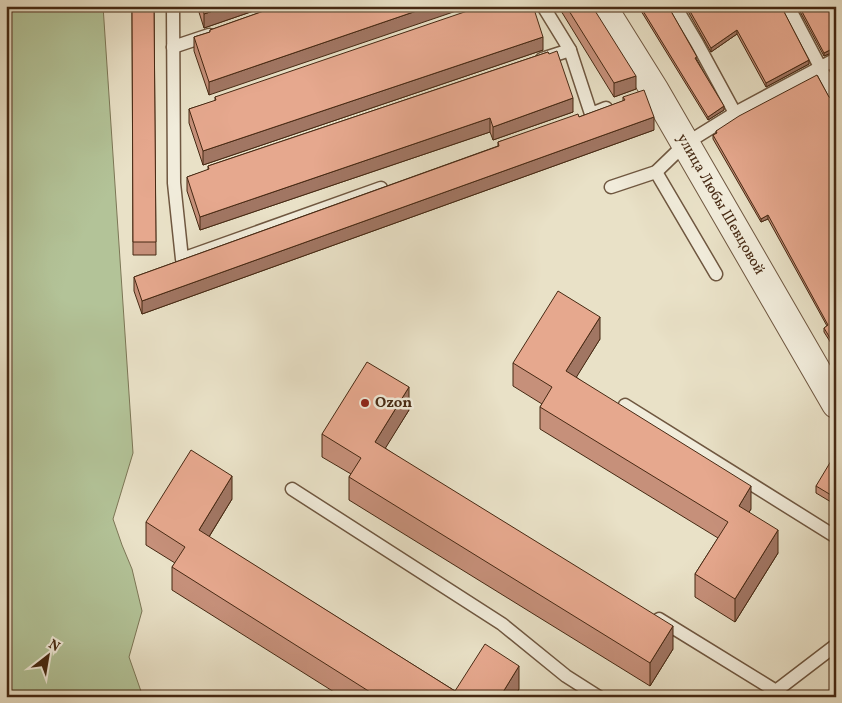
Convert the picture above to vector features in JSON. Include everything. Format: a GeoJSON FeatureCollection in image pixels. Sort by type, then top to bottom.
{"type":"FeatureCollection","features":[{"type":"Feature","properties":{"kind":"street","name":"улица Любы Шевцовой"},"geometry":{"type":"LineString","coordinates":[[602,6],[650,92],[685,144],[836,404]]}},
{"type":"Feature","properties":{"kind":"lane"},"geometry":{"type":"LineString","coordinates":[[173,6],[182,259],[396,183]]}},
{"type":"Feature","properties":{"kind":"lane"},"geometry":{"type":"LineString","coordinates":[[543,6],[570,50],[586,116],[618,104]]}},
{"type":"Feature","properties":{"kind":"lane"},"geometry":{"type":"LineString","coordinates":[[675,6],[735,113]]}},
{"type":"Feature","properties":{"kind":"lane"},"geometry":{"type":"LineString","coordinates":[[788,6],[836,98]]}},
{"type":"Feature","properties":{"kind":"lane"},"geometry":{"type":"LineString","coordinates":[[173,47],[220,31]]}},
{"type":"Feature","properties":{"kind":"lane"},"geometry":{"type":"LineString","coordinates":[[533,62],[570,50]]}},
{"type":"Feature","properties":{"kind":"lane"},"geometry":{"type":"LineString","coordinates":[[611,187],[656,172],[685,144],[735,113],[836,59]]}},
{"type":"Feature","properties":{"kind":"lane"},"geometry":{"type":"LineString","coordinates":[[656,172],[716,274]]}},
{"type":"Feature","properties":{"kind":"lane"},"geometry":{"type":"LineString","coordinates":[[625,405],[834,532]]}},
{"type":"Feature","properties":{"kind":"lane"},"geometry":{"type":"LineString","coordinates":[[292,489],[502,624],[566,676],[600,697]]}},
{"type":"Feature","properties":{"kind":"lane"},"geometry":{"type":"LineString","coordinates":[[650,613],[772,694],[836,645]]}},
{"type":"Feature","properties":{"kind":"green space"},"geometry":{"type":"Polygon","coordinates":[[[6,6],[103,6],[133,453],[113,519],[132,569],[142,611],[129,657],[143,697],[6,697],[6,6]]]}},
{"type":"Feature","properties":{"kind":"building"},"geometry":{"type":"Polygon","coordinates":[[[132,6],[154,6],[156,242],[133,242],[132,6]]]}},
{"type":"Feature","properties":{"kind":"building"},"geometry":{"type":"Polygon","coordinates":[[[202,6],[228,6],[204,14],[202,6]]]}},
{"type":"Feature","properties":{"kind":"building"},"geometry":{"type":"Polygon","coordinates":[[[278,6],[431,6],[209,82],[194,37],[278,6]]]}},
{"type":"Feature","properties":{"kind":"building"},"geometry":{"type":"Polygon","coordinates":[[[482,6],[533,6],[543,37],[203,151],[189,109],[216,100],[215,97],[482,6]]]}},
{"type":"Feature","properties":{"kind":"building"},"geometry":{"type":"Polygon","coordinates":[[[566,6],[592,6],[636,76],[614,83],[566,6]]]}},
{"type":"Feature","properties":{"kind":"building"},"geometry":{"type":"Polygon","coordinates":[[[640,6],[668,6],[697,57],[695,58],[724,106],[708,117],[640,6]]]}},
{"type":"Feature","properties":{"kind":"building"},"geometry":{"type":"Polygon","coordinates":[[[687,6],[781,6],[809,60],[766,83],[737,30],[711,48],[687,6]]]}},
{"type":"Feature","properties":{"kind":"building"},"geometry":{"type":"Polygon","coordinates":[[[799,6],[836,6],[836,47],[824,53],[799,6]]]}},
{"type":"Feature","properties":{"kind":"building"},"geometry":{"type":"Polygon","coordinates":[[[557,51],[573,98],[493,127],[490,118],[200,217],[187,177],[209,169],[208,166],[548,52],[549,54],[557,51]]]}},
{"type":"Feature","properties":{"kind":"building"},"geometry":{"type":"Polygon","coordinates":[[[836,64],[836,75],[831,67],[836,64]]]}},
{"type":"Feature","properties":{"kind":"building"},"geometry":{"type":"Polygon","coordinates":[[[817,75],[829,97],[836,101],[836,348],[824,328],[828,325],[768,215],[761,219],[713,135],[739,116],[817,75]]]}},
{"type":"Feature","properties":{"kind":"building"},"geometry":{"type":"Polygon","coordinates":[[[644,90],[654,117],[142,301],[134,277],[499,146],[498,142],[578,114],[579,117],[625,100],[623,97],[644,90]]]}},
{"type":"Feature","properties":{"kind":"building"},"geometry":{"type":"Polygon","coordinates":[[[558,291],[600,317],[566,371],[751,486],[739,506],[778,530],[735,599],[695,574],[728,522],[540,407],[552,387],[513,363],[558,291]]]}},
{"type":"Feature","properties":{"kind":"building"},"geometry":{"type":"Polygon","coordinates":[[[367,362],[409,387],[375,442],[673,626],[650,663],[349,477],[361,458],[322,434],[367,362]]]}},
{"type":"Feature","properties":{"kind":"building"},"geometry":{"type":"Polygon","coordinates":[[[191,450],[232,476],[199,530],[455,691],[485,644],[519,666],[500,697],[378,697],[172,567],[185,547],[146,522],[191,450]]]}},
{"type":"Feature","properties":{"kind":"building"},"geometry":{"type":"Polygon","coordinates":[[[831,461],[836,464],[836,498],[816,486],[831,461]]]}},
{"type":"Feature","properties":{"kind":"place","name":"Ozon"},"geometry":{"type":"Point","coordinates":[365,403]}}]}
